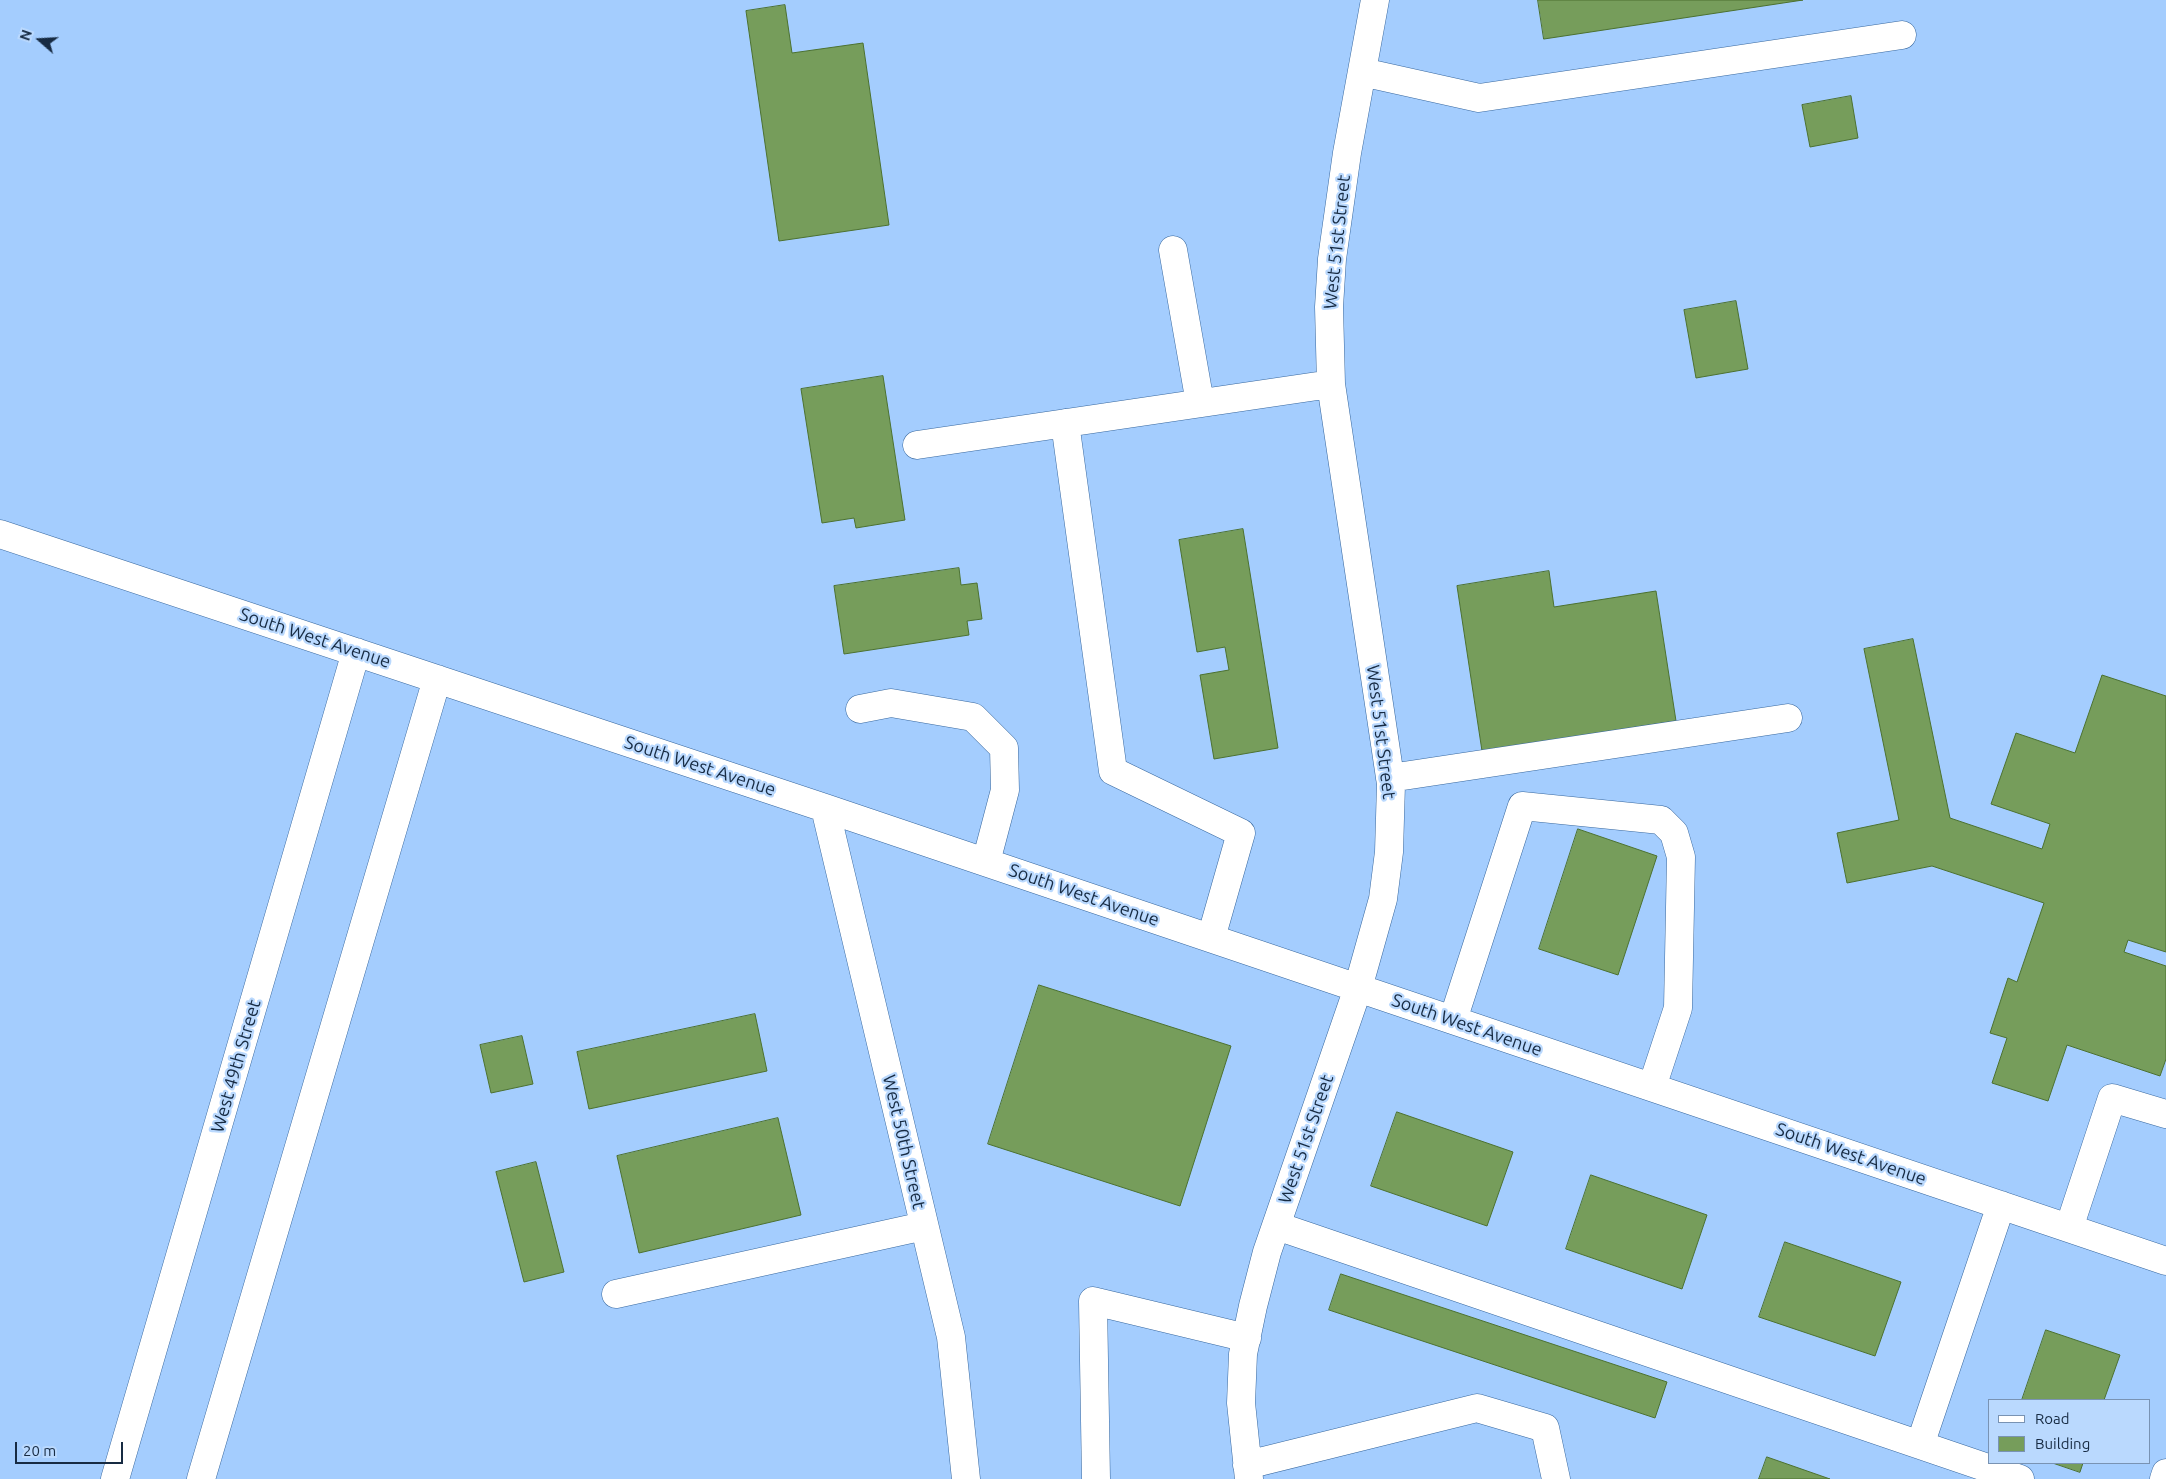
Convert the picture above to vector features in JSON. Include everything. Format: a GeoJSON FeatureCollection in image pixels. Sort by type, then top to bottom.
{"type":"FeatureCollection","features":[{"type":"Feature","properties":{"kind":"street","name":"West 51st Street"},"geometry":{"type":"LineString","coordinates":[[1248,1472],[1241,1402],[1243,1354],[1246,1338],[1267,1252],[1358,988],[1383,899],[1390,852],[1390,778],[1331,384],[1329,307],[1332,259],[1375,0]]}},
{"type":"Feature","properties":{"kind":"street"},"geometry":{"type":"LineString","coordinates":[[1362,72],[1479,98],[1902,35]]}},
{"type":"Feature","properties":{"kind":"street"},"geometry":{"type":"LineString","coordinates":[[1173,250],[1200,403]]}},
{"type":"Feature","properties":{"kind":"street"},"geometry":{"type":"LineString","coordinates":[[917,445],[1331,384]]}},
{"type":"Feature","properties":{"kind":"street"},"geometry":{"type":"LineString","coordinates":[[1065,423],[1113,772],[1240,833],[1211,938]]}},
{"type":"Feature","properties":{"kind":"street","name":"South West Avenue"},"geometry":{"type":"LineString","coordinates":[[0,534],[826,808],[2166,1261]]}},
{"type":"Feature","properties":{"kind":"street","name":"West 49th Street"},"geometry":{"type":"LineString","coordinates":[[115,1479],[356,652]]}},
{"type":"Feature","properties":{"kind":"street"},"geometry":{"type":"LineString","coordinates":[[201,1479],[437,679]]}},
{"type":"Feature","properties":{"kind":"street"},"geometry":{"type":"LineString","coordinates":[[860,709],[891,703],[973,717],[1004,748],[1005,790],[986,862]]}},
{"type":"Feature","properties":{"kind":"street"},"geometry":{"type":"LineString","coordinates":[[1390,778],[1788,718]]}},
{"type":"Feature","properties":{"kind":"street"},"geometry":{"type":"LineString","coordinates":[[1453,1020],[1522,806],[1661,820],[1674,833],[1681,858],[1678,1008],[1652,1087]]}},
{"type":"Feature","properties":{"kind":"street","name":"West 50th Street"},"geometry":{"type":"LineString","coordinates":[[826,808],[951,1337],[966,1479]]}},
{"type":"Feature","properties":{"kind":"street"},"geometry":{"type":"LineString","coordinates":[[2068,1228],[2112,1098],[2166,1114]]}},
{"type":"Feature","properties":{"kind":"street"},"geometry":{"type":"LineString","coordinates":[[1920,1445],[2001,1205]]}},
{"type":"Feature","properties":{"kind":"street"},"geometry":{"type":"LineString","coordinates":[[616,1294],[924,1226]]}},
{"type":"Feature","properties":{"kind":"street"},"geometry":{"type":"LineString","coordinates":[[1277,1226],[2020,1479]]}},
{"type":"Feature","properties":{"kind":"street"},"geometry":{"type":"LineString","coordinates":[[1096,1479],[1093,1301],[1246,1338]]}},
{"type":"Feature","properties":{"kind":"street"},"geometry":{"type":"LineString","coordinates":[[1248,1472],[1477,1408],[1545,1428],[1556,1479]]}},
{"type":"Feature","properties":{"kind":"street"},"geometry":{"type":"LineString","coordinates":[[2164,1479],[2166,1473]]}},
{"type":"Feature","properties":{"kind":"building"},"geometry":{"type":"Polygon","coordinates":[[[1538,0],[1803,0],[1544,39],[1538,0]]]}},
{"type":"Feature","properties":{"kind":"building"},"geometry":{"type":"Polygon","coordinates":[[[785,5],[792,53],[863,43],[889,225],[779,241],[746,11],[785,5]]]}},
{"type":"Feature","properties":{"kind":"building"},"geometry":{"type":"Polygon","coordinates":[[[1851,96],[1858,138],[1810,147],[1802,105],[1851,96]]]}},
{"type":"Feature","properties":{"kind":"building"},"geometry":{"type":"Polygon","coordinates":[[[1736,301],[1748,369],[1696,378],[1684,310],[1736,301]]]}},
{"type":"Feature","properties":{"kind":"building"},"geometry":{"type":"Polygon","coordinates":[[[883,376],[905,520],[856,528],[854,518],[822,523],[801,389],[883,376]]]}},
{"type":"Feature","properties":{"kind":"building"},"geometry":{"type":"Polygon","coordinates":[[[1243,529],[1278,748],[1214,759],[1200,675],[1229,670],[1225,647],[1197,652],[1179,540],[1243,529]]]}},
{"type":"Feature","properties":{"kind":"building"},"geometry":{"type":"Polygon","coordinates":[[[959,568],[961,585],[977,583],[982,619],[967,621],[969,635],[844,654],[834,586],[959,568]]]}},
{"type":"Feature","properties":{"kind":"building"},"geometry":{"type":"Polygon","coordinates":[[[1549,571],[1554,607],[1656,591],[1676,721],[1482,751],[1457,586],[1549,571]]]}},
{"type":"Feature","properties":{"kind":"building"},"geometry":{"type":"Polygon","coordinates":[[[1913,639],[1950,818],[2042,849],[2050,824],[1991,804],[2016,733],[2075,753],[2102,675],[2166,696],[2166,952],[2128,940],[2124,952],[2166,966],[2166,1059],[2160,1076],[2067,1045],[2048,1101],[1992,1083],[2007,1038],[1990,1033],[2008,978],[2017,982],[2044,903],[1932,866],[1847,883],[1837,833],[1899,820],[1864,649],[1913,639]]]}},
{"type":"Feature","properties":{"kind":"building"},"geometry":{"type":"Polygon","coordinates":[[[1578,829],[1657,856],[1618,975],[1539,949],[1578,829]]]}},
{"type":"Feature","properties":{"kind":"building"},"geometry":{"type":"Polygon","coordinates":[[[1039,985],[1231,1046],[1180,1206],[988,1144],[1039,985]]]}},
{"type":"Feature","properties":{"kind":"building"},"geometry":{"type":"Polygon","coordinates":[[[755,1014],[767,1071],[589,1109],[577,1052],[755,1014]]]}},
{"type":"Feature","properties":{"kind":"building"},"geometry":{"type":"Polygon","coordinates":[[[522,1036],[533,1084],[491,1093],[480,1045],[522,1036]]]}},
{"type":"Feature","properties":{"kind":"building"},"geometry":{"type":"Polygon","coordinates":[[[1397,1112],[1513,1152],[1487,1226],[1371,1186],[1397,1112]]]}},
{"type":"Feature","properties":{"kind":"building"},"geometry":{"type":"Polygon","coordinates":[[[778,1118],[801,1215],[639,1253],[617,1156],[778,1118]]]}},
{"type":"Feature","properties":{"kind":"building"},"geometry":{"type":"Polygon","coordinates":[[[536,1162],[564,1272],[524,1282],[496,1172],[536,1162]]]}},
{"type":"Feature","properties":{"kind":"building"},"geometry":{"type":"Polygon","coordinates":[[[1591,1175],[1707,1215],[1682,1289],[1566,1249],[1591,1175]]]}},
{"type":"Feature","properties":{"kind":"building"},"geometry":{"type":"Polygon","coordinates":[[[1785,1242],[1901,1282],[1875,1356],[1759,1317],[1785,1242]]]}},
{"type":"Feature","properties":{"kind":"building"},"geometry":{"type":"Polygon","coordinates":[[[1341,1274],[1667,1382],[1655,1418],[1329,1310],[1341,1274]]]}},
{"type":"Feature","properties":{"kind":"building"},"geometry":{"type":"Polygon","coordinates":[[[2046,1330],[2120,1355],[2104,1399],[2022,1399],[2046,1330]]]}},
{"type":"Feature","properties":{"kind":"building"},"geometry":{"type":"Polygon","coordinates":[[[1767,1457],[1830,1479],[1759,1479],[1767,1457]]]}},
{"type":"Feature","properties":{"kind":"building"},"geometry":{"type":"Polygon","coordinates":[[[2056,1464],[2083,1464],[2080,1472],[2056,1464]]]}}]}
